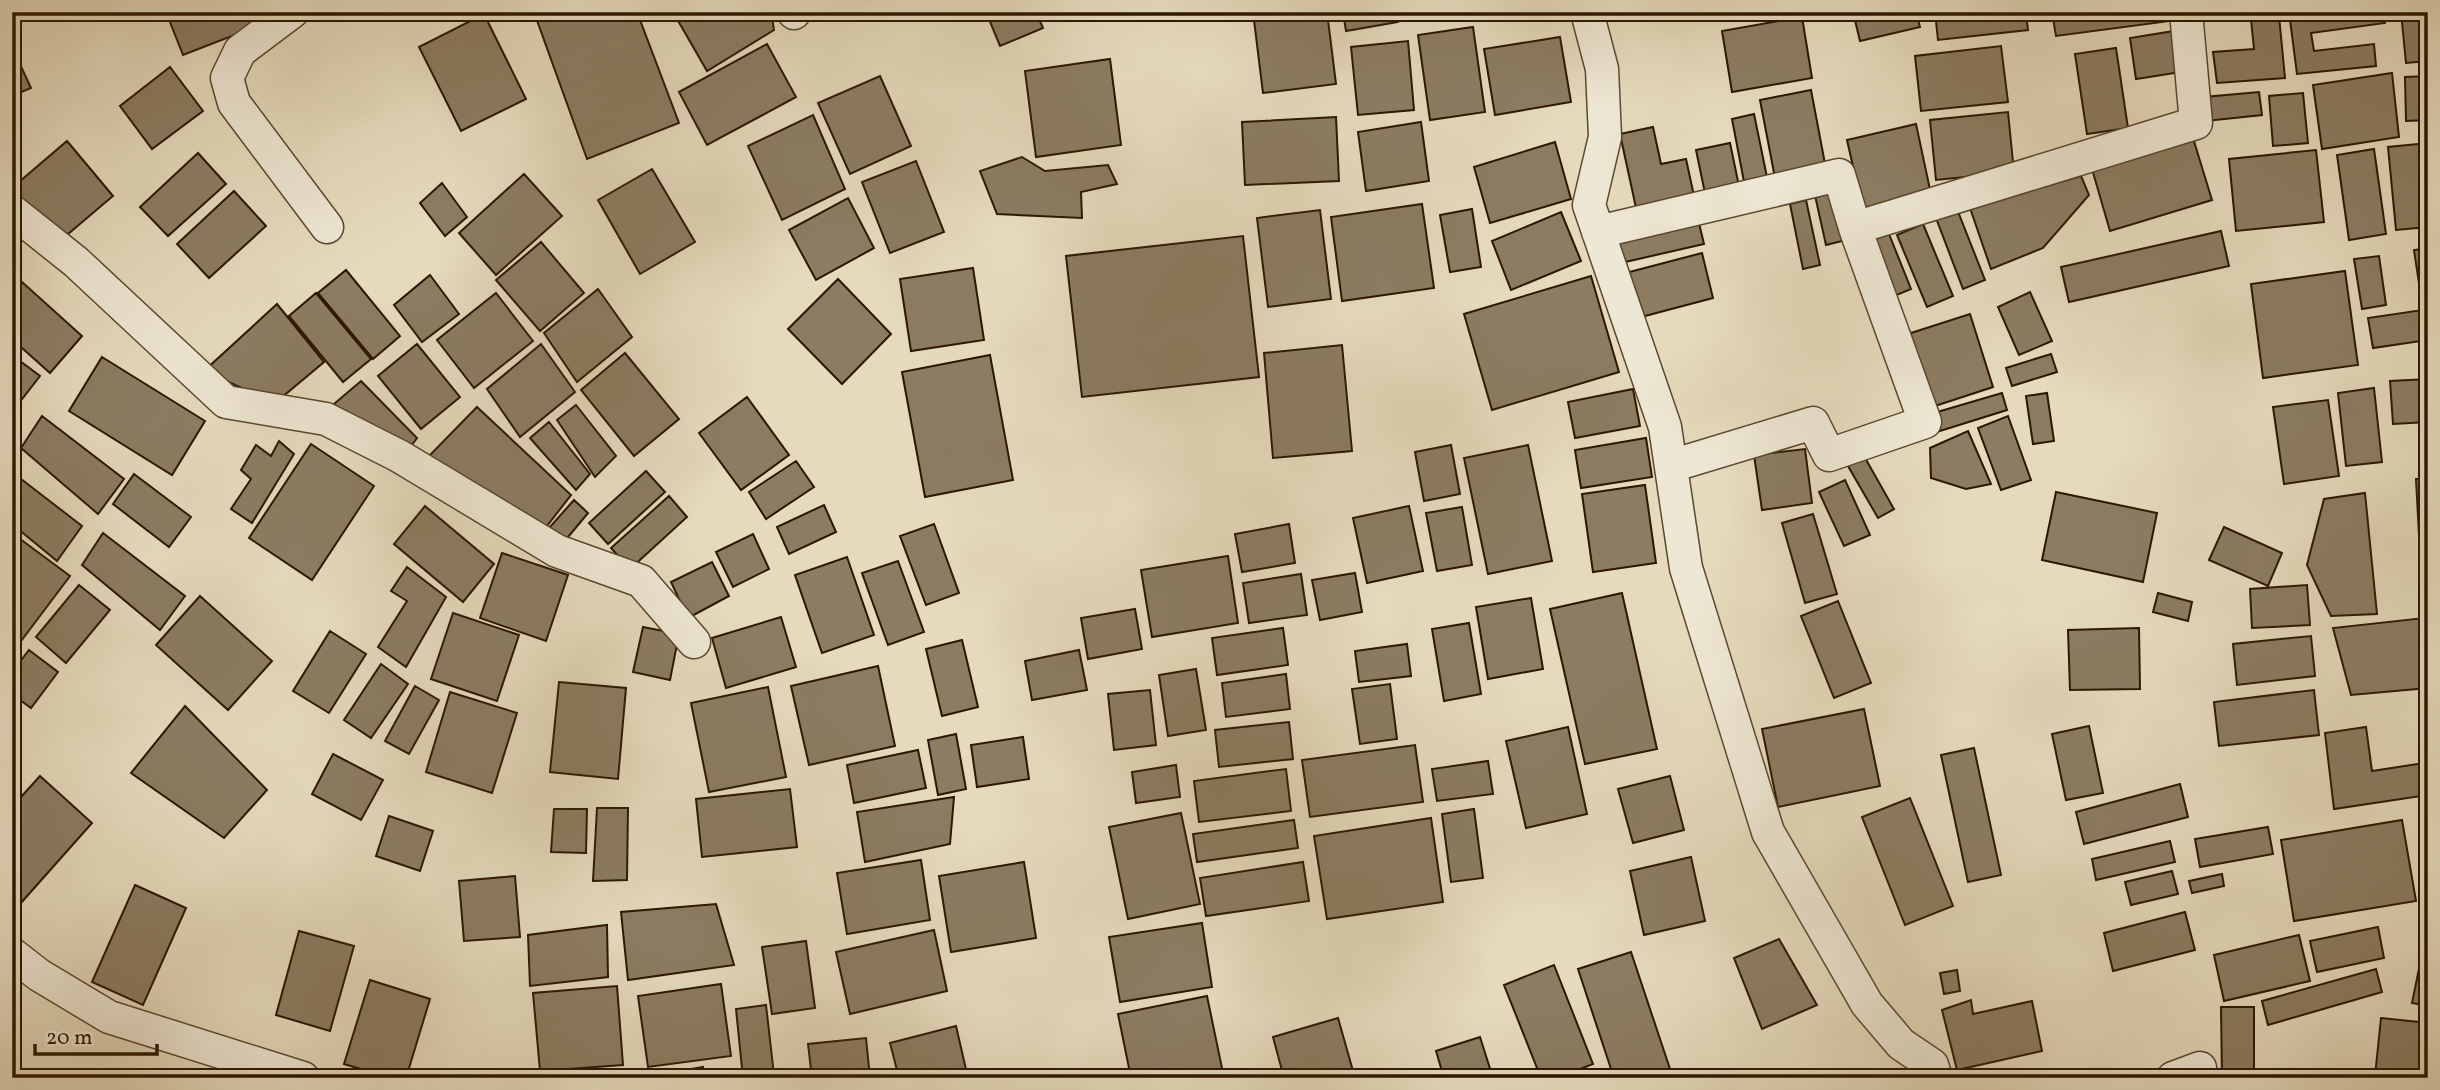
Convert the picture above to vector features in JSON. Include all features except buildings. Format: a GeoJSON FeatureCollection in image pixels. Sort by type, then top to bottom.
{"type":"FeatureCollection","features":[{"type":"Feature","properties":{"kind":"street"},"geometry":{"type":"LineString","coordinates":[[292,12],[240,51],[227,79],[233,103],[327,227]]}},
{"type":"Feature","properties":{"kind":"street"},"geometry":{"type":"LineString","coordinates":[[1587,12],[1602,69],[1605,137],[1589,205],[1665,427],[1686,568],[1768,832],[1867,1004],[1901,1044],[1932,1065],[1936,1078]]}},
{"type":"Feature","properties":{"kind":"street"},"geometry":{"type":"LineString","coordinates":[[1855,228],[2196,123],[2186,12]]}},
{"type":"Feature","properties":{"kind":"street"},"geometry":{"type":"LineString","coordinates":[[1598,232],[1839,175],[1855,228],[1925,422],[1829,455],[1813,422],[1671,466]]}},
{"type":"Feature","properties":{"kind":"street"},"geometry":{"type":"LineString","coordinates":[[12,211],[76,262],[226,402],[326,419],[399,456],[557,551],[641,581],[694,642]]}},
{"type":"Feature","properties":{"kind":"street"},"geometry":{"type":"LineString","coordinates":[[12,954],[39,975],[109,1017],[303,1078]]}}]}
